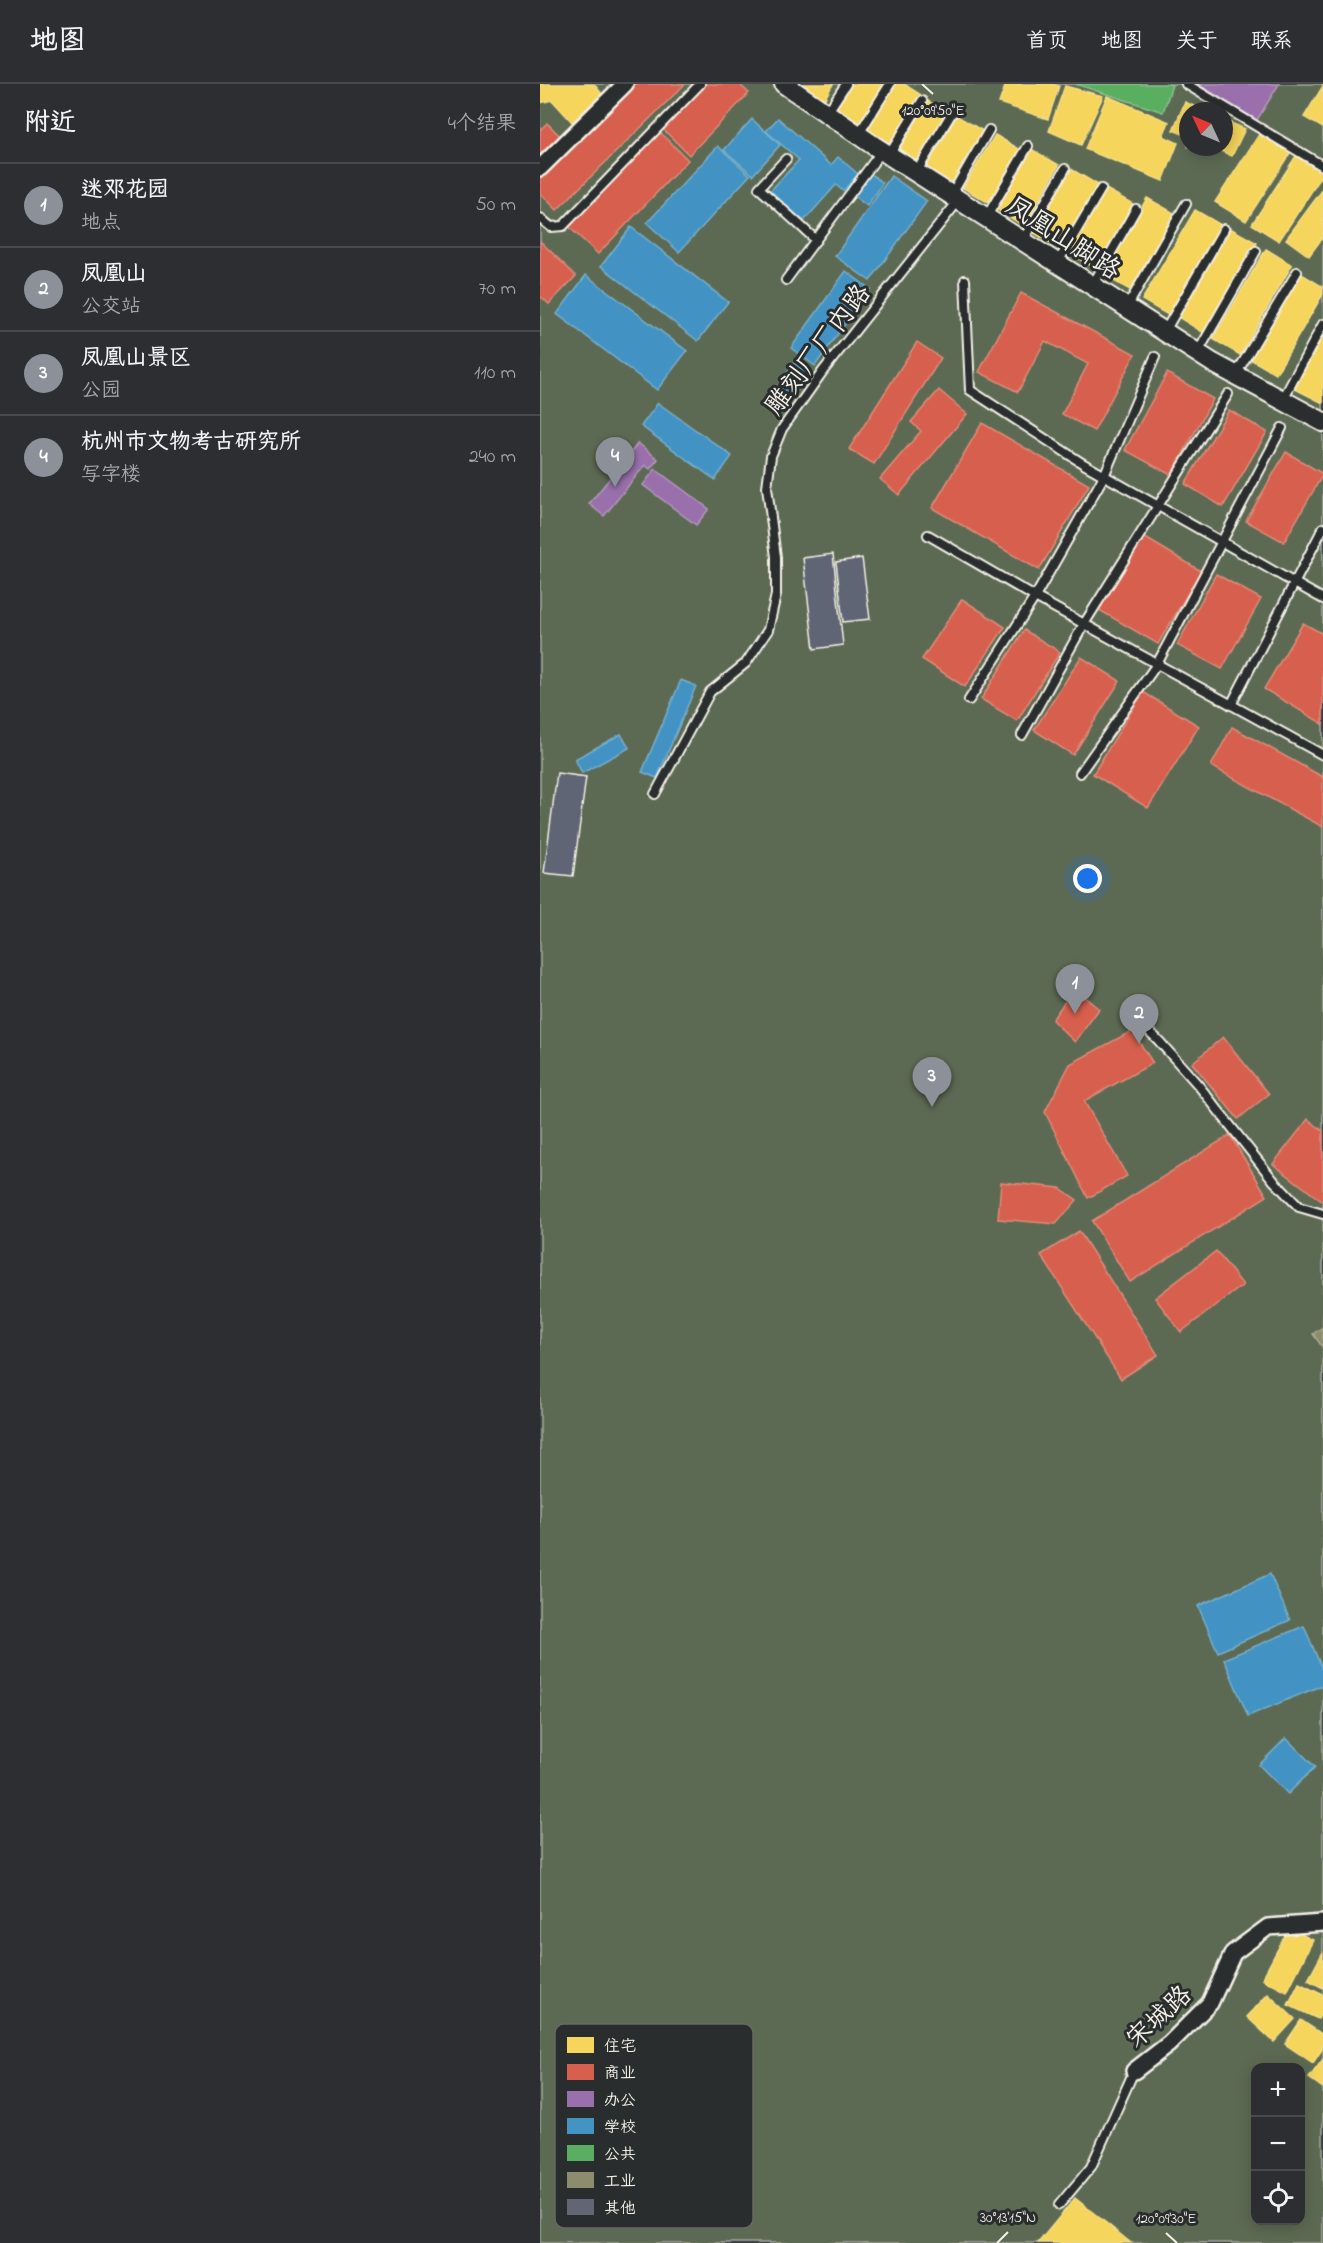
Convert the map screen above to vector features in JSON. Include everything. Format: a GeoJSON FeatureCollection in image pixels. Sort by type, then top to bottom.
{"type":"FeatureCollection","features":[{"type":"Feature","properties":{"kind":"street"},"geometry":{"type":"LineString","coordinates":[[540,168],[625,84]]}},
{"type":"Feature","properties":{"kind":"street","name":"凤凰山脚路"},"geometry":{"type":"LineString","coordinates":[[784,84],[885,153],[1198,354],[1323,422]]}},
{"type":"Feature","properties":{"kind":"street","name":"宋城路"},"geometry":{"type":"LineString","coordinates":[[1134,2071],[1169,2044],[1210,2002],[1233,1953],[1268,1926],[1323,1923]]}},
{"type":"Feature","properties":{"kind":"lane"},"geometry":{"type":"LineString","coordinates":[[540,219],[551,227],[563,226],[700,84]]}},
{"type":"Feature","properties":{"kind":"lane"},"geometry":{"type":"LineString","coordinates":[[827,114],[846,84]]}},
{"type":"Feature","properties":{"kind":"lane"},"geometry":{"type":"LineString","coordinates":[[858,135],[890,84]]}},
{"type":"Feature","properties":{"kind":"lane"},"geometry":{"type":"LineString","coordinates":[[1186,84],[1323,165]]}},
{"type":"Feature","properties":{"kind":"lane"},"geometry":{"type":"LineString","coordinates":[[786,280],[885,153],[922,101]]}},
{"type":"Feature","properties":{"kind":"lane"},"geometry":{"type":"LineString","coordinates":[[916,173],[953,111]]}},
{"type":"Feature","properties":{"kind":"lane","name":"雕刻厂厂内路"},"geometry":{"type":"LineString","coordinates":[[655,794],[710,692],[746,663],[768,630],[776,595],[776,556],[767,487],[771,456],[782,429],[823,371],[955,198],[989,130]]}},
{"type":"Feature","properties":{"kind":"lane"},"geometry":{"type":"LineString","coordinates":[[986,218],[1028,146]]}},
{"type":"Feature","properties":{"kind":"lane"},"geometry":{"type":"LineString","coordinates":[[786,159],[759,188],[816,240]]}},
{"type":"Feature","properties":{"kind":"lane"},"geometry":{"type":"LineString","coordinates":[[1023,241],[1065,169]]}},
{"type":"Feature","properties":{"kind":"lane"},"geometry":{"type":"LineString","coordinates":[[1058,264],[1101,189]]}},
{"type":"Feature","properties":{"kind":"lane"},"geometry":{"type":"LineString","coordinates":[[1126,308],[1186,204]]}},
{"type":"Feature","properties":{"kind":"lane"},"geometry":{"type":"LineString","coordinates":[[1092,286],[1136,209]]}},
{"type":"Feature","properties":{"kind":"lane"},"geometry":{"type":"LineString","coordinates":[[1164,332],[1224,229]]}},
{"type":"Feature","properties":{"kind":"lane"},"geometry":{"type":"LineString","coordinates":[[1198,354],[1256,251]]}},
{"type":"Feature","properties":{"kind":"lane"},"geometry":{"type":"LineString","coordinates":[[1235,375],[1297,272]]}},
{"type":"Feature","properties":{"kind":"lane"},"geometry":{"type":"LineString","coordinates":[[965,280],[970,390],[1082,463],[1323,599]]}},
{"type":"Feature","properties":{"kind":"lane"},"geometry":{"type":"LineString","coordinates":[[1282,400],[1323,324]]}},
{"type":"Feature","properties":{"kind":"lane"},"geometry":{"type":"LineString","coordinates":[[969,700],[1035,597],[1104,476],[1155,357]]}},
{"type":"Feature","properties":{"kind":"lane"},"geometry":{"type":"LineString","coordinates":[[1022,735],[1084,624],[1228,394]]}},
{"type":"Feature","properties":{"kind":"lane"},"geometry":{"type":"LineString","coordinates":[[1080,773],[1157,664],[1282,428]]}},
{"type":"Feature","properties":{"kind":"lane"},"geometry":{"type":"LineString","coordinates":[[1231,705],[1323,528]]}},
{"type":"Feature","properties":{"kind":"lane"},"geometry":{"type":"LineString","coordinates":[[928,535],[1035,597],[1323,755]]}},
{"type":"Feature","properties":{"kind":"lane"},"geometry":{"type":"LineString","coordinates":[[1137,1020],[1199,1086],[1274,1181],[1299,1207],[1323,1214]]}},
{"type":"Feature","properties":{"kind":"lane"},"geometry":{"type":"LineString","coordinates":[[1059,2205],[1091,2167],[1134,2071]]}},
{"type":"Feature","properties":{"kind":"green space"},"geometry":{"type":"Polygon","coordinates":[[[540,84],[1323,84],[1323,2243],[540,2243],[540,84]]]}},
{"type":"Feature","properties":{"kind":"building: 住宅"},"geometry":{"type":"Polygon","coordinates":[[[540,84],[594,84],[602,94],[572,122],[552,100],[540,103],[540,84]]]}},
{"type":"Feature","properties":{"kind":"building: 住宅"},"geometry":{"type":"Polygon","coordinates":[[[802,84],[833,84],[823,102],[800,88],[802,84]]]}},
{"type":"Feature","properties":{"kind":"building: 住宅"},"geometry":{"type":"Polygon","coordinates":[[[851,84],[885,84],[860,124],[835,108],[851,84]]]}},
{"type":"Feature","properties":{"kind":"building: 住宅"},"geometry":{"type":"Polygon","coordinates":[[[895,84],[904,84],[921,95],[890,144],[866,130],[895,84]]]}},
{"type":"Feature","properties":{"kind":"building: 住宅"},"geometry":{"type":"Polygon","coordinates":[[[1006,84],[1059,86],[1048,119],[999,103],[1006,84]]]}},
{"type":"Feature","properties":{"kind":"building: 住宅"},"geometry":{"type":"Polygon","coordinates":[[[1065,86],[1103,96],[1081,145],[1049,131],[1065,86]]]}},
{"type":"Feature","properties":{"kind":"building: 住宅"},"geometry":{"type":"Polygon","coordinates":[[[1323,86],[1323,128],[1304,117],[1323,86]]]}},
{"type":"Feature","properties":{"kind":"building: 住宅"},"geometry":{"type":"Polygon","coordinates":[[[1107,96],[1169,122],[1163,136],[1178,143],[1163,181],[1085,149],[1107,96]]]}},
{"type":"Feature","properties":{"kind":"building: 住宅"},"geometry":{"type":"Polygon","coordinates":[[[928,101],[947,113],[917,160],[898,148],[928,101]]]}},
{"type":"Feature","properties":{"kind":"building: 住宅"},"geometry":{"type":"Polygon","coordinates":[[[957,116],[983,131],[951,183],[926,168],[957,116]]]}},
{"type":"Feature","properties":{"kind":"building: 住宅"},"geometry":{"type":"Polygon","coordinates":[[[1179,116],[1179,132],[1173,130],[1179,116]]]}},
{"type":"Feature","properties":{"kind":"building: 住宅"},"geometry":{"type":"Polygon","coordinates":[[[1233,124],[1245,129],[1233,154],[1233,124]]]}},
{"type":"Feature","properties":{"kind":"building: 住宅"},"geometry":{"type":"Polygon","coordinates":[[[1260,133],[1290,153],[1246,221],[1215,202],[1260,133]]]}},
{"type":"Feature","properties":{"kind":"building: 住宅"},"geometry":{"type":"Polygon","coordinates":[[[995,135],[1021,150],[989,203],[963,188],[995,135]]]}},
{"type":"Feature","properties":{"kind":"building: 住宅"},"geometry":{"type":"Polygon","coordinates":[[[1031,149],[1059,165],[1024,226],[996,209],[1031,149]]]}},
{"type":"Feature","properties":{"kind":"building: 住宅"},"geometry":{"type":"Polygon","coordinates":[[[1296,156],[1323,174],[1279,241],[1252,224],[1296,156]]]}},
{"type":"Feature","properties":{"kind":"building: 住宅"},"geometry":{"type":"Polygon","coordinates":[[[1071,169],[1098,185],[1061,249],[1034,233],[1071,169]]]}},
{"type":"Feature","properties":{"kind":"building: 住宅"},"geometry":{"type":"Polygon","coordinates":[[[1106,189],[1133,204],[1096,269],[1069,253],[1106,189]]]}},
{"type":"Feature","properties":{"kind":"building: 住宅"},"geometry":{"type":"Polygon","coordinates":[[[1323,189],[1323,237],[1309,256],[1286,239],[1323,189]]]}},
{"type":"Feature","properties":{"kind":"building: 住宅"},"geometry":{"type":"Polygon","coordinates":[[[1147,198],[1174,213],[1130,290],[1103,275],[1147,198]]]}},
{"type":"Feature","properties":{"kind":"building: 住宅"},"geometry":{"type":"Polygon","coordinates":[[[1195,210],[1221,225],[1168,315],[1142,300],[1195,210]]]}},
{"type":"Feature","properties":{"kind":"building: 住宅"},"geometry":{"type":"Polygon","coordinates":[[[1230,228],[1257,243],[1204,333],[1178,317],[1230,228]]]}},
{"type":"Feature","properties":{"kind":"building: 住宅"},"geometry":{"type":"Polygon","coordinates":[[[1266,249],[1292,265],[1240,355],[1213,339],[1266,249]]]}},
{"type":"Feature","properties":{"kind":"building: 住宅"},"geometry":{"type":"Polygon","coordinates":[[[1300,273],[1323,287],[1323,294],[1276,374],[1250,359],[1300,273]]]}},
{"type":"Feature","properties":{"kind":"building: 住宅"},"geometry":{"type":"Polygon","coordinates":[[[1323,335],[1323,403],[1295,389],[1323,335]]]}},
{"type":"Feature","properties":{"kind":"building: 住宅"},"geometry":{"type":"Polygon","coordinates":[[[1289,1928],[1313,1940],[1287,1992],[1262,1979],[1289,1928]]]}},
{"type":"Feature","properties":{"kind":"building: 住宅"},"geometry":{"type":"Polygon","coordinates":[[[1323,1952],[1323,1988],[1308,1980],[1323,1952]]]}},
{"type":"Feature","properties":{"kind":"building: 住宅"},"geometry":{"type":"Polygon","coordinates":[[[1299,1983],[1323,1995],[1323,2010],[1318,2019],[1288,2005],[1299,1983]]]}},
{"type":"Feature","properties":{"kind":"building: 住宅"},"geometry":{"type":"Polygon","coordinates":[[[1268,1994],[1295,2019],[1274,2042],[1247,2017],[1268,1994]]]}},
{"type":"Feature","properties":{"kind":"building: 住宅"},"geometry":{"type":"Polygon","coordinates":[[[1301,2020],[1323,2035],[1323,2048],[1313,2063],[1285,2044],[1301,2020]]]}},
{"type":"Feature","properties":{"kind":"building: 住宅"},"geometry":{"type":"Polygon","coordinates":[[[1323,2059],[1323,2088],[1309,2078],[1323,2059]]]}},
{"type":"Feature","properties":{"kind":"building: 住宅"},"geometry":{"type":"Polygon","coordinates":[[[1075,2198],[1131,2243],[1038,2243],[1075,2198]]]}},
{"type":"Feature","properties":{"kind":"building: 商业"},"geometry":{"type":"Polygon","coordinates":[[[631,84],[685,84],[557,210],[540,193],[540,173],[631,84]]]}},
{"type":"Feature","properties":{"kind":"building: 商业"},"geometry":{"type":"Polygon","coordinates":[[[707,84],[739,84],[749,93],[689,155],[663,129],[707,84]]]}},
{"type":"Feature","properties":{"kind":"building: 商业"},"geometry":{"type":"Polygon","coordinates":[[[547,123],[562,138],[540,160],[540,130],[547,123]]]}},
{"type":"Feature","properties":{"kind":"building: 商业"},"geometry":{"type":"Polygon","coordinates":[[[660,132],[688,160],[598,254],[569,227],[660,132]]]}},
{"type":"Feature","properties":{"kind":"building: 商业"},"geometry":{"type":"Polygon","coordinates":[[[540,241],[576,276],[549,304],[540,296],[540,241]]]}},
{"type":"Feature","properties":{"kind":"building: 商业"},"geometry":{"type":"Polygon","coordinates":[[[1021,293],[1135,354],[1094,431],[1062,414],[1088,364],[1045,341],[1018,392],[979,372],[1021,293]]]}},
{"type":"Feature","properties":{"kind":"building: 商业"},"geometry":{"type":"Polygon","coordinates":[[[917,342],[941,358],[874,464],[849,449],[917,342]]]}},
{"type":"Feature","properties":{"kind":"building: 商业"},"geometry":{"type":"Polygon","coordinates":[[[1167,373],[1213,399],[1171,475],[1125,450],[1167,373]]]}},
{"type":"Feature","properties":{"kind":"building: 商业"},"geometry":{"type":"Polygon","coordinates":[[[939,390],[967,414],[899,495],[880,479],[921,431],[911,422],[939,390]]]}},
{"type":"Feature","properties":{"kind":"building: 商业"},"geometry":{"type":"Polygon","coordinates":[[[1229,410],[1267,432],[1223,507],[1185,484],[1229,410]]]}},
{"type":"Feature","properties":{"kind":"building: 商业"},"geometry":{"type":"Polygon","coordinates":[[[982,423],[1089,485],[1039,570],[932,508],[982,423]]]}},
{"type":"Feature","properties":{"kind":"building: 商业"},"geometry":{"type":"Polygon","coordinates":[[[1286,452],[1323,474],[1284,542],[1246,521],[1286,452]]]}},
{"type":"Feature","properties":{"kind":"building: 商业"},"geometry":{"type":"Polygon","coordinates":[[[1137,533],[1201,571],[1158,644],[1094,607],[1137,533]]]}},
{"type":"Feature","properties":{"kind":"building: 商业"},"geometry":{"type":"Polygon","coordinates":[[[1216,574],[1261,599],[1222,669],[1177,645],[1216,574]]]}},
{"type":"Feature","properties":{"kind":"building: 商业"},"geometry":{"type":"Polygon","coordinates":[[[962,599],[1005,627],[965,687],[922,659],[962,599]]]}},
{"type":"Feature","properties":{"kind":"building: 商业"},"geometry":{"type":"Polygon","coordinates":[[[1303,623],[1323,634],[1323,724],[1264,689],[1303,623]]]}},
{"type":"Feature","properties":{"kind":"building: 商业"},"geometry":{"type":"Polygon","coordinates":[[[1024,630],[1060,652],[1017,721],[981,699],[1024,630]]]}},
{"type":"Feature","properties":{"kind":"building: 商业"},"geometry":{"type":"Polygon","coordinates":[[[1081,657],[1120,681],[1073,755],[1034,730],[1081,657]]]}},
{"type":"Feature","properties":{"kind":"building: 商业"},"geometry":{"type":"Polygon","coordinates":[[[1143,692],[1199,726],[1148,808],[1093,774],[1143,692]]]}},
{"type":"Feature","properties":{"kind":"building: 商业"},"geometry":{"type":"Polygon","coordinates":[[[1232,727],[1323,777],[1323,827],[1211,766],[1232,727]]]}},
{"type":"Feature","properties":{"kind":"building: 商业"},"geometry":{"type":"Polygon","coordinates":[[[1074,988],[1099,1009],[1075,1042],[1052,1020],[1074,988]]]}},
{"type":"Feature","properties":{"kind":"building: 商业"},"geometry":{"type":"Polygon","coordinates":[[[1132,1031],[1153,1063],[1084,1101],[1127,1176],[1088,1198],[1045,1112],[1070,1064],[1132,1031]]]}},
{"type":"Feature","properties":{"kind":"building: 商业"},"geometry":{"type":"Polygon","coordinates":[[[1223,1037],[1269,1094],[1238,1119],[1192,1063],[1223,1037]]]}},
{"type":"Feature","properties":{"kind":"building: 商业"},"geometry":{"type":"Polygon","coordinates":[[[1308,1119],[1323,1131],[1323,1202],[1273,1164],[1308,1119]]]}},
{"type":"Feature","properties":{"kind":"building: 商业"},"geometry":{"type":"Polygon","coordinates":[[[1230,1135],[1267,1196],[1130,1282],[1092,1221],[1230,1135]]]}},
{"type":"Feature","properties":{"kind":"building: 商业"},"geometry":{"type":"Polygon","coordinates":[[[1001,1182],[1060,1188],[1077,1200],[1056,1224],[998,1219],[1001,1182]]]}},
{"type":"Feature","properties":{"kind":"building: 商业"},"geometry":{"type":"Polygon","coordinates":[[[1079,1231],[1158,1355],[1121,1379],[1041,1255],[1079,1231]]]}},
{"type":"Feature","properties":{"kind":"building: 商业"},"geometry":{"type":"Polygon","coordinates":[[[1216,1251],[1243,1285],[1181,1332],[1155,1298],[1216,1251]]]}},
{"type":"Feature","properties":{"kind":"building: 办公"},"geometry":{"type":"Polygon","coordinates":[[[1198,84],[1279,84],[1257,120],[1233,105],[1233,102],[1228,102],[1198,84]]]}},
{"type":"Feature","properties":{"kind":"building: 办公"},"geometry":{"type":"Polygon","coordinates":[[[638,443],[658,459],[650,469],[645,465],[604,516],[589,504],[638,443]]]}},
{"type":"Feature","properties":{"kind":"building: 办公"},"geometry":{"type":"Polygon","coordinates":[[[655,469],[709,509],[696,525],[643,485],[655,469]]]}},
{"type":"Feature","properties":{"kind":"building: 学校"},"geometry":{"type":"Polygon","coordinates":[[[778,118],[831,165],[838,157],[858,174],[843,191],[836,185],[804,221],[770,191],[799,160],[766,131],[778,118]]]}},
{"type":"Feature","properties":{"kind":"building: 学校"},"geometry":{"type":"Polygon","coordinates":[[[752,119],[780,145],[753,175],[724,150],[752,119]]]}},
{"type":"Feature","properties":{"kind":"building: 学校"},"geometry":{"type":"Polygon","coordinates":[[[718,146],[750,175],[679,252],[647,223],[718,146]]]}},
{"type":"Feature","properties":{"kind":"building: 学校"},"geometry":{"type":"Polygon","coordinates":[[[870,173],[883,183],[867,206],[854,196],[870,173]]]}},
{"type":"Feature","properties":{"kind":"building: 学校"},"geometry":{"type":"Polygon","coordinates":[[[891,176],[927,201],[870,281],[835,256],[891,176]]]}},
{"type":"Feature","properties":{"kind":"building: 学校"},"geometry":{"type":"Polygon","coordinates":[[[631,227],[728,302],[698,341],[601,266],[631,227]]]}},
{"type":"Feature","properties":{"kind":"building: 学校"},"geometry":{"type":"Polygon","coordinates":[[[846,271],[870,289],[815,366],[791,348],[846,271]]]}},
{"type":"Feature","properties":{"kind":"building: 学校"},"geometry":{"type":"Polygon","coordinates":[[[586,275],[687,351],[657,390],[557,314],[586,275]]]}},
{"type":"Feature","properties":{"kind":"building: 学校"},"geometry":{"type":"Polygon","coordinates":[[[794,363],[809,374],[787,404],[773,393],[794,363]]]}},
{"type":"Feature","properties":{"kind":"building: 学校"},"geometry":{"type":"Polygon","coordinates":[[[658,403],[732,456],[715,480],[641,426],[658,403]]]}},
{"type":"Feature","properties":{"kind":"building: 学校"},"geometry":{"type":"Polygon","coordinates":[[[681,680],[696,686],[657,778],[642,772],[681,680]]]}},
{"type":"Feature","properties":{"kind":"building: 学校"},"geometry":{"type":"Polygon","coordinates":[[[621,734],[629,748],[582,773],[575,759],[621,734]]]}},
{"type":"Feature","properties":{"kind":"building: 学校"},"geometry":{"type":"Polygon","coordinates":[[[1270,1574],[1290,1620],[1218,1652],[1198,1606],[1270,1574]]]}},
{"type":"Feature","properties":{"kind":"building: 学校"},"geometry":{"type":"Polygon","coordinates":[[[1304,1626],[1323,1671],[1323,1685],[1248,1716],[1224,1659],[1304,1626]]]}},
{"type":"Feature","properties":{"kind":"building: 学校"},"geometry":{"type":"Polygon","coordinates":[[[1286,1738],[1315,1767],[1288,1794],[1259,1765],[1286,1738]]]}},
{"type":"Feature","properties":{"kind":"building: 公共"},"geometry":{"type":"Polygon","coordinates":[[[1075,84],[1168,84],[1172,85],[1163,112],[1075,84]]]}},
{"type":"Feature","properties":{"kind":"building: 工业"},"geometry":{"type":"Polygon","coordinates":[[[1323,1327],[1323,1348],[1313,1334],[1323,1327]]]}},
{"type":"Feature","properties":{"kind":"building: 其他"},"geometry":{"type":"Polygon","coordinates":[[[833,554],[843,645],[814,649],[803,558],[833,554]]]}},
{"type":"Feature","properties":{"kind":"building: 其他"},"geometry":{"type":"Polygon","coordinates":[[[862,558],[870,619],[843,622],[836,562],[862,558]]]}},
{"type":"Feature","properties":{"kind":"building: 其他"},"geometry":{"type":"Polygon","coordinates":[[[557,773],[586,777],[573,876],[544,873],[557,773]]]}},
{"type":"Feature","properties":{"kind":"place","name":"杭州市文物考古研究所"},"geometry":{"type":"Point","coordinates":[615,487]}},
{"type":"Feature","properties":{"kind":"place","name":"迷邓花园"},"geometry":{"type":"Point","coordinates":[1075,1014]}},
{"type":"Feature","properties":{"kind":"place","name":"凤凰山"},"geometry":{"type":"Point","coordinates":[1139,1044]}},
{"type":"Feature","properties":{"kind":"place","name":"凤凰山景区"},"geometry":{"type":"Point","coordinates":[932,1107]}}]}
